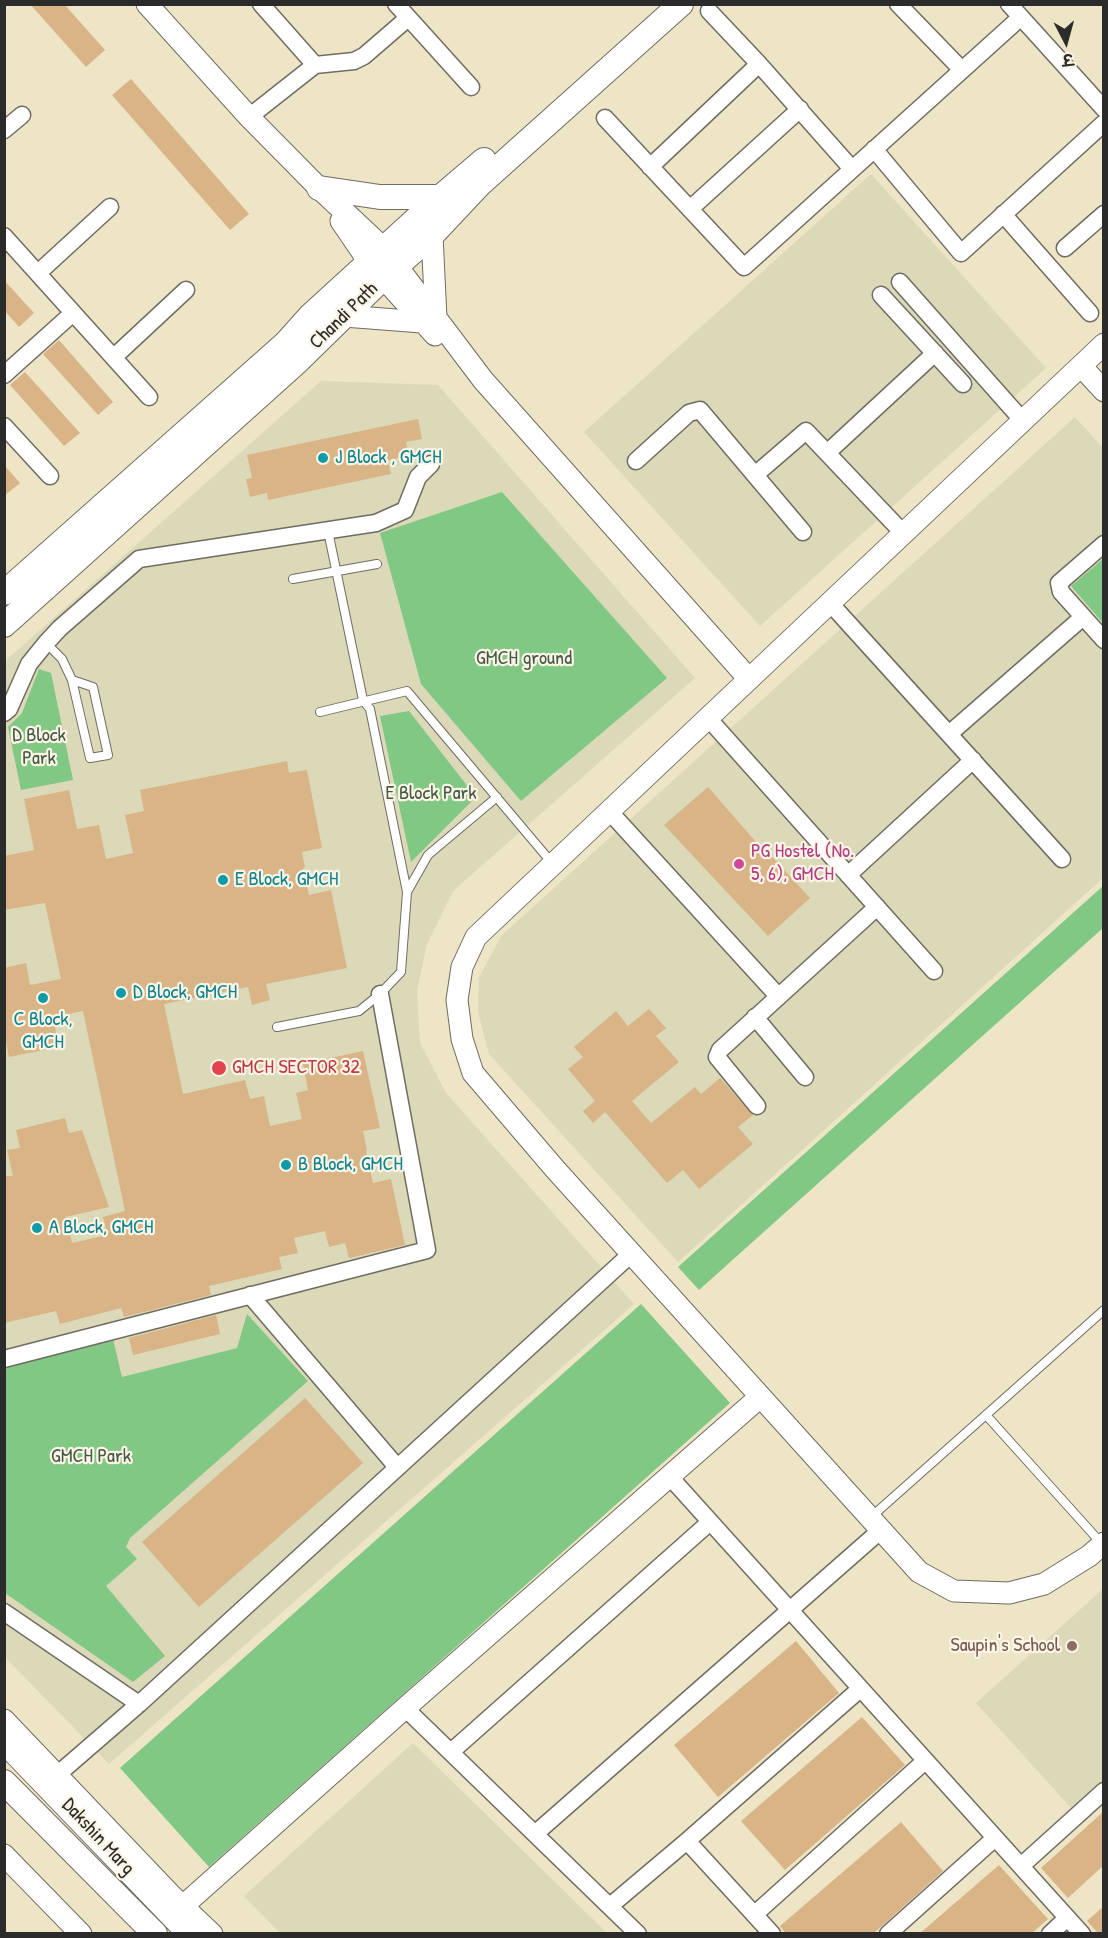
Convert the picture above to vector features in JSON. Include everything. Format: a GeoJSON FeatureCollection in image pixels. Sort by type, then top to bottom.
{"type":"FeatureCollection","features":[{"type":"Feature","properties":{"kind":"main road","name":"Chandi Path"},"geometry":{"type":"LineString","coordinates":[[4,625],[289,369],[344,316],[383,264],[441,197],[658,4]]}},
{"type":"Feature","properties":{"kind":"main road","name":"Chandi Path"},"geometry":{"type":"LineString","coordinates":[[4,593],[286,343],[312,315],[383,264],[432,235],[480,184],[681,4]]}},
{"type":"Feature","properties":{"kind":"main road"},"geometry":{"type":"LineString","coordinates":[[319,188],[380,197],[441,197]]}},
{"type":"Feature","properties":{"kind":"main road","name":"Dakshin Marg"},"geometry":{"type":"LineString","coordinates":[[4,1741],[190,1934]]}},
{"type":"Feature","properties":{"kind":"main road","name":"Dakshin Marg"},"geometry":{"type":"LineString","coordinates":[[4,1782],[155,1934]]}},
{"type":"Feature","properties":{"kind":"street"},"geometry":{"type":"LineString","coordinates":[[147,4],[249,117],[319,188],[429,320],[749,679]]}},
{"type":"Feature","properties":{"kind":"street"},"geometry":{"type":"LineString","coordinates":[[261,4],[315,65]]}},
{"type":"Feature","properties":{"kind":"street"},"geometry":{"type":"LineString","coordinates":[[898,4],[962,70]]}},
{"type":"Feature","properties":{"kind":"street"},"geometry":{"type":"LineString","coordinates":[[1009,4],[1104,109]]}},
{"type":"Feature","properties":{"kind":"street"},"geometry":{"type":"LineString","coordinates":[[249,117],[315,65],[354,61],[364,56],[402,9],[471,87]]}},
{"type":"Feature","properties":{"kind":"street"},"geometry":{"type":"LineString","coordinates":[[709,11],[852,169]]}},
{"type":"Feature","properties":{"kind":"street"},"geometry":{"type":"LineString","coordinates":[[605,118],[744,267],[1021,17]]}},
{"type":"Feature","properties":{"kind":"street"},"geometry":{"type":"LineString","coordinates":[[650,167],[759,64]]}},
{"type":"Feature","properties":{"kind":"street"},"geometry":{"type":"LineString","coordinates":[[690,209],[800,109]]}},
{"type":"Feature","properties":{"kind":"street"},"geometry":{"type":"LineString","coordinates":[[4,130],[22,115]]}},
{"type":"Feature","properties":{"kind":"street"},"geometry":{"type":"LineString","coordinates":[[874,149],[961,253],[1104,123]]}},
{"type":"Feature","properties":{"kind":"street"},"geometry":{"type":"LineString","coordinates":[[38,273],[110,207]]}},
{"type":"Feature","properties":{"kind":"street"},"geometry":{"type":"LineString","coordinates":[[1004,214],[1090,314]]}},
{"type":"Feature","properties":{"kind":"street"},"geometry":{"type":"LineString","coordinates":[[1065,248],[1104,214]]}},
{"type":"Feature","properties":{"kind":"street"},"geometry":{"type":"LineString","coordinates":[[429,320],[432,235]]}},
{"type":"Feature","properties":{"kind":"street"},"geometry":{"type":"LineString","coordinates":[[4,236],[150,397]]}},
{"type":"Feature","properties":{"kind":"street"},"geometry":{"type":"LineString","coordinates":[[900,282],[1023,421]]}},
{"type":"Feature","properties":{"kind":"street"},"geometry":{"type":"LineString","coordinates":[[114,357],[186,290]]}},
{"type":"Feature","properties":{"kind":"street"},"geometry":{"type":"LineString","coordinates":[[881,295],[963,384]]}},
{"type":"Feature","properties":{"kind":"street"},"geometry":{"type":"LineString","coordinates":[[4,375],[73,313]]}},
{"type":"Feature","properties":{"kind":"street"},"geometry":{"type":"LineString","coordinates":[[344,316],[429,320]]}},
{"type":"Feature","properties":{"kind":"street"},"geometry":{"type":"LineString","coordinates":[[1103,1544],[1089,1556],[1044,1584],[1010,1593],[954,1591],[919,1572],[555,1169],[473,1073],[462,1039],[457,1000],[462,967],[476,937],[1104,345]]}},
{"type":"Feature","properties":{"kind":"street"},"geometry":{"type":"LineString","coordinates":[[827,453],[934,353]]}},
{"type":"Feature","properties":{"kind":"street"},"geometry":{"type":"LineString","coordinates":[[1081,366],[1104,391]]}},
{"type":"Feature","properties":{"kind":"street"},"geometry":{"type":"LineString","coordinates":[[636,461],[689,413],[700,410],[803,532]]}},
{"type":"Feature","properties":{"kind":"street"},"geometry":{"type":"LineString","coordinates":[[4,426],[50,476]]}},
{"type":"Feature","properties":{"kind":"street"},"geometry":{"type":"LineString","coordinates":[[755,475],[806,431],[903,533]]}},
{"type":"Feature","properties":{"kind":"street"},"geometry":{"type":"LineString","coordinates":[[4,713],[9,709],[29,664],[46,643],[60,628],[140,559],[376,523],[405,510],[418,477],[431,464]]}},
{"type":"Feature","properties":{"kind":"street"},"geometry":{"type":"LineString","coordinates":[[1104,544],[1059,583],[1061,592],[1104,640]]}},
{"type":"Feature","properties":{"kind":"street"},"geometry":{"type":"LineString","coordinates":[[830,603],[1062,859]]}},
{"type":"Feature","properties":{"kind":"street"},"geometry":{"type":"LineString","coordinates":[[949,734],[1083,617]]}},
{"type":"Feature","properties":{"kind":"street"},"geometry":{"type":"LineString","coordinates":[[708,718],[934,971]]}},
{"type":"Feature","properties":{"kind":"street"},"geometry":{"type":"LineString","coordinates":[[848,875],[973,760]]}},
{"type":"Feature","properties":{"kind":"street"},"geometry":{"type":"LineString","coordinates":[[609,811],[778,996]]}},
{"type":"Feature","properties":{"kind":"street"},"geometry":{"type":"LineString","coordinates":[[757,1106],[717,1057],[720,1050],[877,907]]}},
{"type":"Feature","properties":{"kind":"street"},"geometry":{"type":"LineString","coordinates":[[4,1359],[427,1250],[380,994]]}},
{"type":"Feature","properties":{"kind":"street"},"geometry":{"type":"LineString","coordinates":[[755,1017],[805,1077]]}},
{"type":"Feature","properties":{"kind":"street"},"geometry":{"type":"LineString","coordinates":[[57,1775],[139,1704],[631,1254]]}},
{"type":"Feature","properties":{"kind":"street"},"geometry":{"type":"LineString","coordinates":[[250,1295],[398,1467]]}},
{"type":"Feature","properties":{"kind":"street"},"geometry":{"type":"LineString","coordinates":[[183,1906],[760,1397]]}},
{"type":"Feature","properties":{"kind":"street"},"geometry":{"type":"LineString","coordinates":[[670,1477],[1082,1934]]}},
{"type":"Feature","properties":{"kind":"street"},"geometry":{"type":"LineString","coordinates":[[452,1751],[710,1522]]}},
{"type":"Feature","properties":{"kind":"street"},"geometry":{"type":"LineString","coordinates":[[536,1833],[789,1610],[875,1524]]}},
{"type":"Feature","properties":{"kind":"street"},"geometry":{"type":"LineString","coordinates":[[4,1612],[139,1704]]}},
{"type":"Feature","properties":{"kind":"street"},"geometry":{"type":"LineString","coordinates":[[610,1906],[860,1689]]}},
{"type":"Feature","properties":{"kind":"street"},"geometry":{"type":"LineString","coordinates":[[405,1708],[452,1751],[638,1934]]}},
{"type":"Feature","properties":{"kind":"street"},"geometry":{"type":"LineString","coordinates":[[4,1720],[212,1934]]}},
{"type":"Feature","properties":{"kind":"street"},"geometry":{"type":"LineString","coordinates":[[755,1914],[925,1761]]}},
{"type":"Feature","properties":{"kind":"street"},"geometry":{"type":"LineString","coordinates":[[1021,1866],[1104,1791]]}},
{"type":"Feature","properties":{"kind":"street"},"geometry":{"type":"LineString","coordinates":[[888,1934],[995,1839]]}},
{"type":"Feature","properties":{"kind":"street"},"geometry":{"type":"LineString","coordinates":[[687,1841],[772,1934]]}},
{"type":"Feature","properties":{"kind":"street"},"geometry":{"type":"LineString","coordinates":[[4,1856],[81,1934]]}},
{"type":"Feature","properties":{"kind":"street"},"geometry":{"type":"LineString","coordinates":[[1050,1934],[1067,1918]]}},
{"type":"Feature","properties":{"kind":"lane"},"geometry":{"type":"LineString","coordinates":[[277,1027],[359,1011],[380,994],[401,972],[407,892],[370,709],[363,700],[328,531]]}},
{"type":"Feature","properties":{"kind":"lane"},"geometry":{"type":"LineString","coordinates":[[293,579],[377,564]]}},
{"type":"Feature","properties":{"kind":"lane"},"geometry":{"type":"LineString","coordinates":[[46,643],[62,659],[72,680],[90,758],[108,755],[93,687],[72,680]]}},
{"type":"Feature","properties":{"kind":"lane"},"geometry":{"type":"LineString","coordinates":[[320,712],[407,691],[553,864]]}},
{"type":"Feature","properties":{"kind":"lane"},"geometry":{"type":"LineString","coordinates":[[407,892],[428,855],[497,798]]}},
{"type":"Feature","properties":{"kind":"lane"},"geometry":{"type":"LineString","coordinates":[[875,1524],[986,1414],[1104,1310]]}},
{"type":"Feature","properties":{"kind":"lane"},"geometry":{"type":"LineString","coordinates":[[986,1414],[1103,1544]]}},
{"type":"Feature","properties":{"kind":"shaded area"},"geometry":{"type":"Polygon","coordinates":[[[871,174],[1046,368],[760,626],[584,432],[871,174]]]}},
{"type":"Feature","properties":{"kind":"shaded area","name":"GMCH SECTOR 32"},"geometry":{"type":"Polygon","coordinates":[[[321,381],[438,385],[695,678],[453,891],[427,944],[417,990],[420,1043],[446,1093],[634,1304],[109,1764],[5,1657],[4,662],[321,381]]]}},
{"type":"Feature","properties":{"kind":"shaded area"},"geometry":{"type":"Polygon","coordinates":[[[1075,417],[1103,448],[1103,878],[678,1262],[489,1054],[478,1012],[479,977],[502,935],[1075,417]]]}},
{"type":"Feature","properties":{"kind":"shaded area","name":"Saupin's School"},"geometry":{"type":"Polygon","coordinates":[[[1103,1589],[1103,1782],[1073,1810],[976,1703],[1103,1589]]]}},
{"type":"Feature","properties":{"kind":"shaded area"},"geometry":{"type":"Polygon","coordinates":[[[413,1743],[607,1933],[280,1933],[244,1896],[413,1743]]]}},
{"type":"Feature","properties":{"kind":"green space","name":"GMCH ground"},"geometry":{"type":"Polygon","coordinates":[[[502,492],[667,678],[521,801],[421,684],[380,533],[502,492]]]}},
{"type":"Feature","properties":{"kind":"green space"},"geometry":{"type":"Polygon","coordinates":[[[1103,559],[1103,623],[1071,586],[1103,559]]]}},
{"type":"Feature","properties":{"kind":"green space","name":"D Block Park"},"geometry":{"type":"Polygon","coordinates":[[[39,669],[51,673],[73,780],[21,790],[8,727],[22,713],[39,669]]]}},
{"type":"Feature","properties":{"kind":"green space","name":"E Block Park"},"geometry":{"type":"Polygon","coordinates":[[[409,711],[476,797],[411,862],[380,716],[409,711]]]}},
{"type":"Feature","properties":{"kind":"green space"},"geometry":{"type":"Polygon","coordinates":[[[1103,886],[1103,928],[699,1290],[678,1267],[1103,886]]]}},
{"type":"Feature","properties":{"kind":"green space"},"geometry":{"type":"Polygon","coordinates":[[[641,1304],[730,1403],[209,1867],[120,1768],[641,1304]]]}},
{"type":"Feature","properties":{"kind":"green space","name":"GMCH Park"},"geometry":{"type":"Polygon","coordinates":[[[247,1314],[308,1381],[130,1538],[126,1547],[137,1559],[106,1586],[165,1656],[133,1682],[5,1593],[5,1366],[113,1339],[122,1377],[237,1348],[247,1314]]]}},
{"type":"Feature","properties":{"kind":"building"},"geometry":{"type":"Polygon","coordinates":[[[30,4],[64,4],[105,50],[86,67],[30,4]]]}},
{"type":"Feature","properties":{"kind":"building"},"geometry":{"type":"Polygon","coordinates":[[[131,79],[249,214],[230,230],[112,95],[131,79]]]}},
{"type":"Feature","properties":{"kind":"building"},"geometry":{"type":"Polygon","coordinates":[[[4,280],[34,313],[19,327],[4,310],[4,280]]]}},
{"type":"Feature","properties":{"kind":"building"},"geometry":{"type":"Polygon","coordinates":[[[59,340],[113,402],[98,415],[43,354],[59,340]]]}},
{"type":"Feature","properties":{"kind":"building"},"geometry":{"type":"Polygon","coordinates":[[[25,372],[80,433],[64,446],[10,385],[25,372]]]}},
{"type":"Feature","properties":{"kind":"building","name":"J Block , GMCH"},"geometry":{"type":"Polygon","coordinates":[[[418,419],[422,439],[406,442],[409,456],[388,460],[391,474],[268,500],[267,493],[250,497],[246,479],[252,478],[247,455],[418,419]]]}},
{"type":"Feature","properties":{"kind":"building"},"geometry":{"type":"Polygon","coordinates":[[[4,465],[20,483],[4,496],[4,465]]]}},
{"type":"Feature","properties":{"kind":"building"},"geometry":{"type":"Polygon","coordinates":[[[287,761],[289,773],[307,770],[322,848],[302,852],[305,867],[303,868],[309,895],[331,890],[347,968],[266,984],[270,1000],[252,1005],[248,987],[164,1004],[183,1094],[245,1080],[250,1099],[264,1096],[270,1126],[302,1119],[296,1093],[308,1090],[303,1064],[363,1051],[380,1128],[363,1131],[366,1151],[373,1183],[391,1179],[405,1245],[349,1258],[345,1243],[329,1247],[325,1231],[294,1238],[298,1253],[279,1257],[282,1269],[209,1286],[211,1295],[124,1317],[121,1308],[60,1324],[56,1311],[4,1323],[4,1176],[13,1176],[7,1150],[20,1148],[16,1130],[65,1118],[69,1133],[82,1130],[109,1207],[66,1217],[72,1243],[107,1235],[103,1217],[125,1211],[83,1011],[53,1017],[59,1047],[9,1057],[4,1032],[4,968],[26,963],[30,985],[61,979],[45,903],[4,910],[4,856],[34,850],[24,799],[69,790],[77,829],[99,825],[106,859],[133,853],[125,815],[144,811],[140,790],[287,761]]]}},
{"type":"Feature","properties":{"kind":"building","name":"PG Hostel (No. 5, 6), GMCH"},"geometry":{"type":"Polygon","coordinates":[[[708,787],[763,850],[764,848],[810,898],[768,936],[664,825],[708,787]]]}},
{"type":"Feature","properties":{"kind":"building"},"geometry":{"type":"Polygon","coordinates":[[[649,1009],[666,1028],[656,1036],[679,1062],[632,1101],[651,1123],[695,1087],[701,1094],[720,1078],[753,1115],[738,1127],[753,1144],[699,1189],[683,1170],[667,1183],[605,1112],[593,1123],[583,1111],[595,1101],[568,1069],[583,1057],[574,1047],[616,1011],[628,1026],[649,1009]]]}},
{"type":"Feature","properties":{"kind":"building"},"geometry":{"type":"Polygon","coordinates":[[[216,1315],[220,1334],[133,1355],[129,1338],[216,1315]]]}},
{"type":"Feature","properties":{"kind":"building"},"geometry":{"type":"Polygon","coordinates":[[[305,1398],[363,1463],[199,1607],[142,1542],[305,1398]]]}},
{"type":"Feature","properties":{"kind":"building"},"geometry":{"type":"Polygon","coordinates":[[[796,1641],[839,1693],[718,1797],[674,1745],[796,1641]]]}},
{"type":"Feature","properties":{"kind":"building"},"geometry":{"type":"Polygon","coordinates":[[[862,1717],[905,1765],[785,1870],[741,1821],[862,1717]]]}},
{"type":"Feature","properties":{"kind":"building"},"geometry":{"type":"Polygon","coordinates":[[[1104,1811],[1104,1865],[1068,1898],[1041,1868],[1104,1811]]]}},
{"type":"Feature","properties":{"kind":"building"},"geometry":{"type":"Polygon","coordinates":[[[901,1822],[943,1871],[873,1934],[786,1934],[780,1926],[901,1822]]]}},
{"type":"Feature","properties":{"kind":"building"},"geometry":{"type":"Polygon","coordinates":[[[999,1865],[1048,1919],[1031,1934],[919,1934],[999,1865]]]}},
{"type":"Feature","properties":{"kind":"building"},"geometry":{"type":"Polygon","coordinates":[[[1104,1906],[1104,1934],[1099,1934],[1087,1921],[1104,1906]]]}},
{"type":"Feature","properties":{"kind":"place","name":"J Block , GMCH"},"geometry":{"type":"Point","coordinates":[323,458]}},
{"type":"Feature","properties":{"kind":"place","name":"PG Hostel (No. 5, 6), GMCH"},"geometry":{"type":"Point","coordinates":[739,864]}},
{"type":"Feature","properties":{"kind":"place","name":"E Block, GMCH"},"geometry":{"type":"Point","coordinates":[223,880]}},
{"type":"Feature","properties":{"kind":"place","name":"D Block, GMCH"},"geometry":{"type":"Point","coordinates":[121,993]}},
{"type":"Feature","properties":{"kind":"place","name":"C Block, GMCH"},"geometry":{"type":"Point","coordinates":[43,998]}},
{"type":"Feature","properties":{"kind":"place","name":"GMCH SECTOR 32"},"geometry":{"type":"Point","coordinates":[219,1068]}},
{"type":"Feature","properties":{"kind":"place","name":"B Block, GMCH"},"geometry":{"type":"Point","coordinates":[286,1165]}},
{"type":"Feature","properties":{"kind":"place","name":"A Block, GMCH"},"geometry":{"type":"Point","coordinates":[37,1228]}},
{"type":"Feature","properties":{"kind":"place","name":"Saupin's School"},"geometry":{"type":"Point","coordinates":[1072,1646]}}]}
